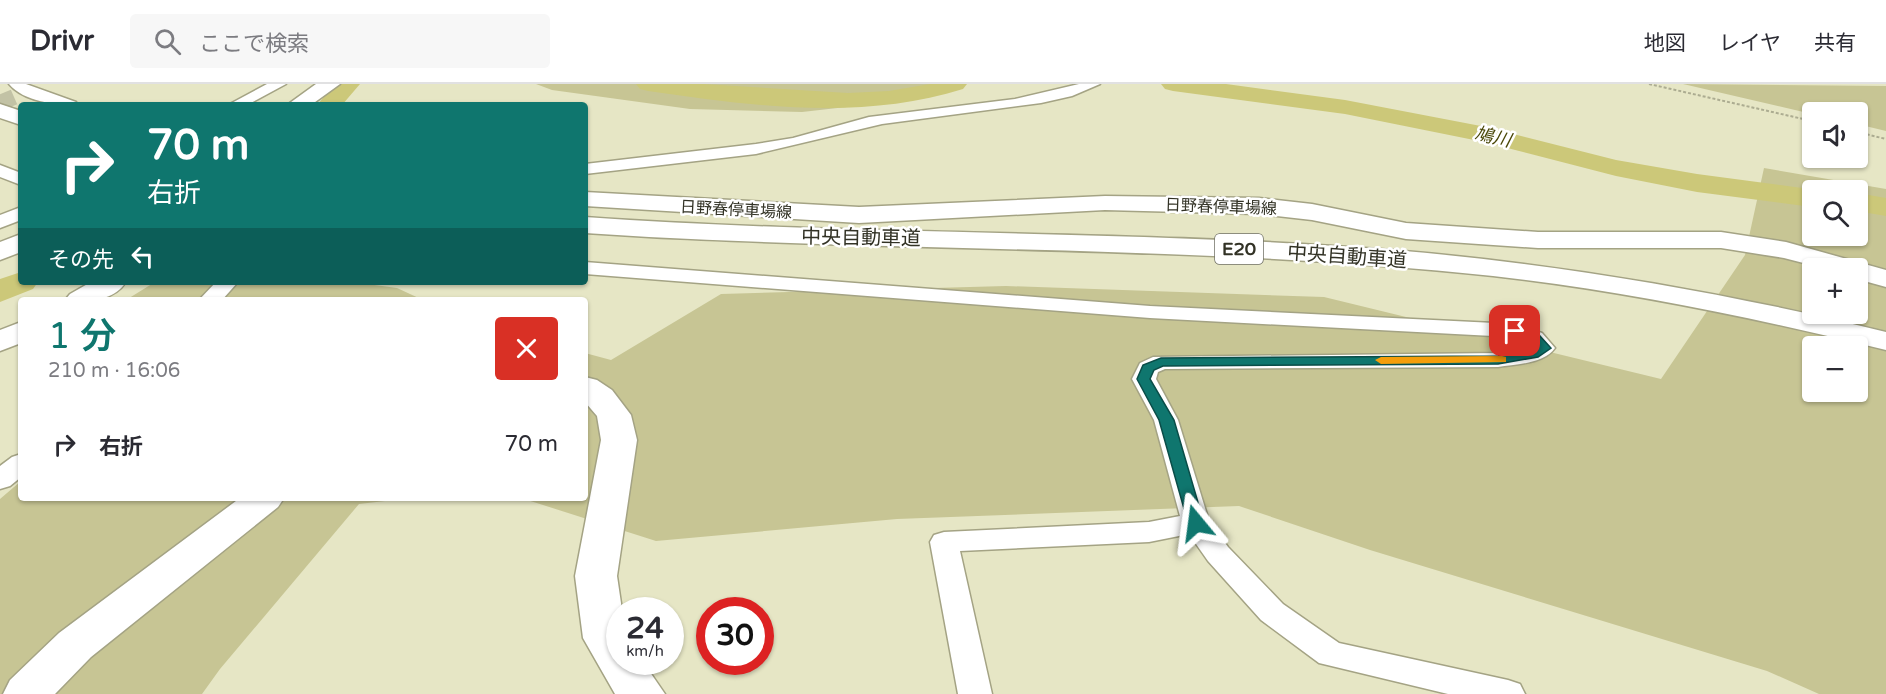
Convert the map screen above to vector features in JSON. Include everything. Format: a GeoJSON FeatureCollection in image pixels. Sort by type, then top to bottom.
{"type":"FeatureCollection","features":[{"type":"Feature","properties":{"kind":"main road"},"geometry":{"type":"LineString","coordinates":[[302,102],[330,84]]}},
{"type":"Feature","properties":{"kind":"main road"},"geometry":{"type":"LineString","coordinates":[[0,128],[18,135]]}},
{"type":"Feature","properties":{"kind":"main road","name":"日野春停車場線"},"geometry":{"type":"LineString","coordinates":[[588,198],[859,215],[1105,202],[1259,206],[1312,212],[1406,231],[1538,240],[1721,240],[1786,250],[1815,258]]}},
{"type":"Feature","properties":{"kind":"main road","name":"中央自動車道"},"geometry":{"type":"LineString","coordinates":[[588,225],[747,235],[1100,243],[1274,251],[1435,262],[1546,274],[1653,290],[1779,315],[1886,341]]}},
{"type":"Feature","properties":{"kind":"main road","name":"中央自動車道"},"geometry":{"type":"LineString","coordinates":[[588,240],[754,249],[1109,259],[1403,277],[1625,303],[1802,338]]}},
{"type":"Feature","properties":{"kind":"main road"},"geometry":{"type":"LineString","coordinates":[[0,252],[18,243]]}},
{"type":"Feature","properties":{"kind":"main road","name":"日野春停車場線"},"geometry":{"type":"LineString","coordinates":[[1868,273],[1886,279]]}},
{"type":"Feature","properties":{"kind":"main road"},"geometry":{"type":"LineString","coordinates":[[85,297],[107,285]]}},
{"type":"Feature","properties":{"kind":"main road"},"geometry":{"type":"LineString","coordinates":[[0,342],[18,333]]}},
{"type":"Feature","properties":{"kind":"main road"},"geometry":{"type":"LineString","coordinates":[[1868,354],[1886,359]]}},
{"type":"Feature","properties":{"kind":"main road"},"geometry":{"type":"LineString","coordinates":[[588,389],[600,397],[614,415],[619,440],[597,576],[606,638],[636,689],[642,694]]}},
{"type":"Feature","properties":{"kind":"main road"},"geometry":{"type":"LineString","coordinates":[[26,694],[75,645],[261,501]]}},
{"type":"Feature","properties":{"kind":"street"},"geometry":{"type":"LineString","coordinates":[[14,96],[46,84]]}},
{"type":"Feature","properties":{"kind":"street"},"geometry":{"type":"LineString","coordinates":[[241,102],[279,84]]}},
{"type":"Feature","properties":{"kind":"street"},"geometry":{"type":"LineString","coordinates":[[588,169],[771,147],[873,120],[1013,105],[1093,84]]}},
{"type":"Feature","properties":{"kind":"street"},"geometry":{"type":"LineString","coordinates":[[14,96],[53,102]]}},
{"type":"Feature","properties":{"kind":"street"},"geometry":{"type":"LineString","coordinates":[[0,170],[18,179]]}},
{"type":"Feature","properties":{"kind":"street"},"geometry":{"type":"LineString","coordinates":[[0,222],[18,214]]}},
{"type":"Feature","properties":{"kind":"street"},"geometry":{"type":"LineString","coordinates":[[588,268],[1150,312],[1515,331],[1534,338],[1544,348],[1533,354],[1498,360],[1161,362],[1148,368],[1144,379],[1166,420],[1196,523],[1218,554],[1272,612],[1330,654],[1508,694]]}},
{"type":"Feature","properties":{"kind":"street"},"geometry":{"type":"LineString","coordinates":[[213,297],[225,285]]}},
{"type":"Feature","properties":{"kind":"street"},"geometry":{"type":"LineString","coordinates":[[0,480],[18,465]]}},
{"type":"Feature","properties":{"kind":"street"},"geometry":{"type":"LineString","coordinates":[[975,694],[944,542],[1149,532],[1196,523]]}},
{"type":"Feature","properties":{"kind":"path"},"geometry":{"type":"LineString","coordinates":[[1649,84],[1802,119]]}},
{"type":"Feature","properties":{"kind":"path"},"geometry":{"type":"LineString","coordinates":[[1868,135],[1886,139]]}},
{"type":"Feature","properties":{"kind":"shaded area"},"geometry":{"type":"Polygon","coordinates":[[[536,84],[942,84],[926,98],[802,112],[690,109],[552,90],[536,84]]]}},
{"type":"Feature","properties":{"kind":"shaded area"},"geometry":{"type":"Polygon","coordinates":[[[1683,84],[1886,86],[1886,131],[1868,127],[1868,102],[1802,102],[1802,112],[1683,84]]]}},
{"type":"Feature","properties":{"kind":"shaded area"},"geometry":{"type":"Polygon","coordinates":[[[1764,168],[1834,180],[1802,180],[1802,246],[1868,246],[1868,186],[1886,189],[1886,694],[1819,694],[1767,671],[1370,550],[1239,506],[897,519],[656,541],[530,501],[588,501],[588,354],[611,360],[721,294],[1006,286],[1324,297],[1661,379],[1745,255],[1764,168]]]}},
{"type":"Feature","properties":{"kind":"shaded area"},"geometry":{"type":"Polygon","coordinates":[[[150,285],[374,285],[397,288],[416,297],[131,297],[150,285]]]}},
{"type":"Feature","properties":{"kind":"shaded area"},"geometry":{"type":"Polygon","coordinates":[[[18,484],[18,501],[385,501],[359,504],[220,669],[202,694],[0,694],[0,499],[18,484]]]}},
{"type":"Feature","properties":{"kind":"waterway"},"geometry":{"type":"LineString","coordinates":[[332,102],[348,84]]}},
{"type":"Feature","properties":{"kind":"waterway","name":"鳩川"},"geometry":{"type":"LineString","coordinates":[[648,84],[760,97],[848,100],[926,93],[955,84]]}},
{"type":"Feature","properties":{"kind":"waterway","name":"鳩川"},"geometry":{"type":"LineString","coordinates":[[1173,84],[1345,107],[1486,135],[1616,168],[1697,183],[1802,197]]}},
{"type":"Feature","properties":{"kind":"waterway","name":"鳩川"},"geometry":{"type":"LineString","coordinates":[[1868,204],[1886,207]]}},
{"type":"Feature","properties":{"kind":"waterway"},"geometry":{"type":"LineString","coordinates":[[0,292],[18,283]]}},
{"type":"Feature","properties":{"kind":"tunnel"},"geometry":{"type":"LineString","coordinates":[[0,103],[14,97]]}},
{"type":"Feature","properties":{"kind":"slow traffic"},"geometry":{"type":"LineString","coordinates":[[1381,360],[1502,360]]}},
{"type":"Feature","properties":{"kind":"route"},"geometry":{"type":"LineString","coordinates":[[1196,523],[1166,420],[1144,379],[1148,368],[1161,362],[1498,360],[1533,354],[1544,348],[1534,338],[1515,331]]}}]}
